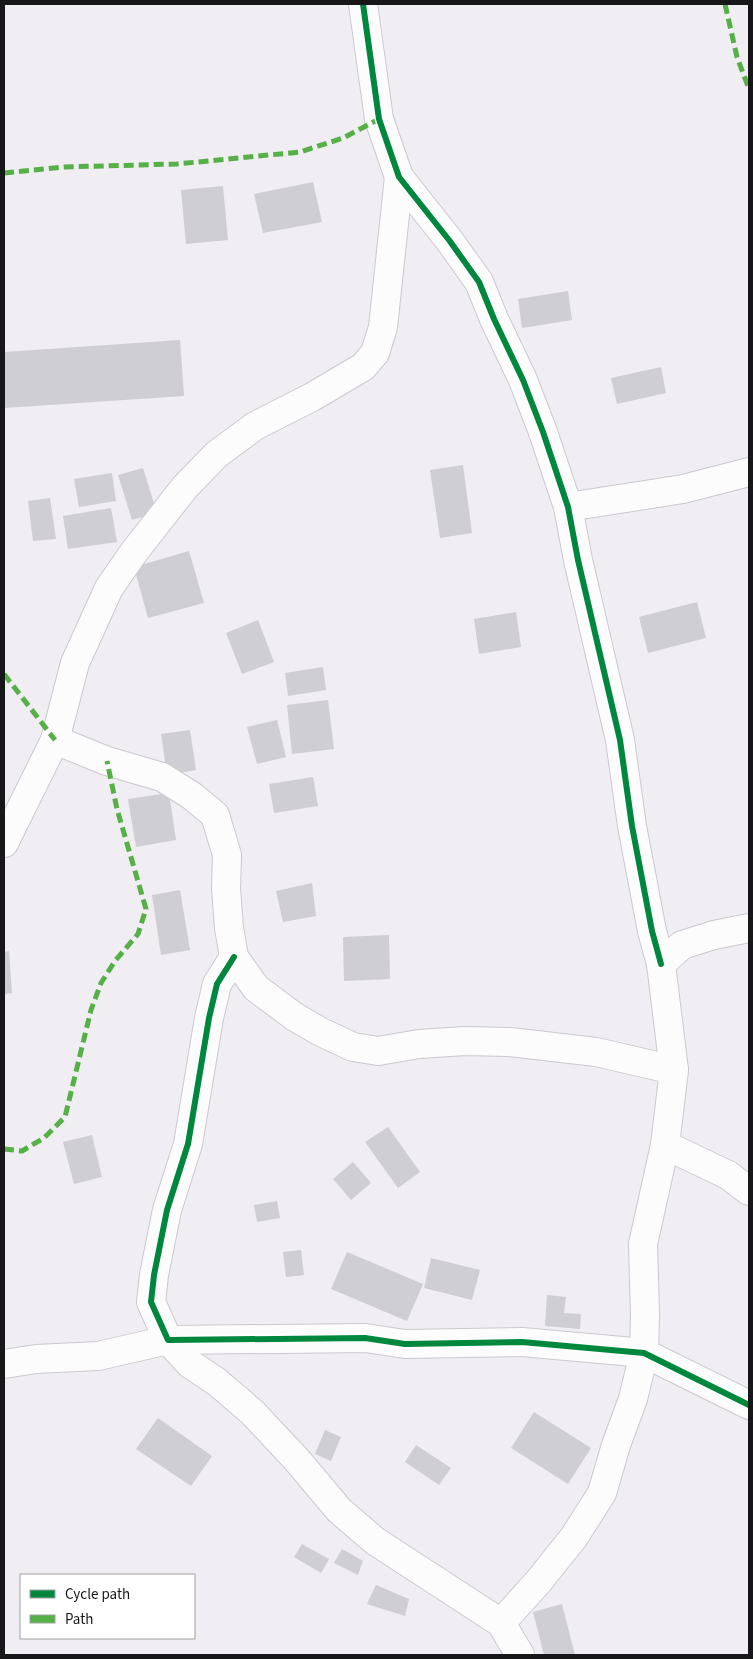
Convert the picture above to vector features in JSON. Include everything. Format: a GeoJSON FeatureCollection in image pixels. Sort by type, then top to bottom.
{"type":"FeatureCollection","features":[{"type":"Feature","properties":{"kind":"street"},"geometry":{"type":"LineString","coordinates":[[363,4],[378,120],[399,177],[449,240],[479,282],[523,380],[540,423],[568,506],[578,560],[620,740],[632,826],[660,964],[674,1070],[664,1145],[643,1244],[644,1353],[633,1399],[616,1445],[602,1493],[574,1537],[538,1582],[501,1623]]}},
{"type":"Feature","properties":{"kind":"street"},"geometry":{"type":"LineString","coordinates":[[4,843],[55,740],[74,663],[109,588],[134,552],[185,488],[218,454],[255,426],[312,397],[363,367],[375,353],[383,327],[399,177]]}},
{"type":"Feature","properties":{"kind":"street"},"geometry":{"type":"LineString","coordinates":[[568,506],[683,489],[749,472]]}},
{"type":"Feature","properties":{"kind":"street"},"geometry":{"type":"LineString","coordinates":[[55,740],[107,761],[162,777],[192,796],[215,815],[228,855],[226,888],[234,957],[256,988],[295,1017],[353,1047],[378,1051],[419,1044],[465,1041],[510,1042],[596,1052],[674,1070]]}},
{"type":"Feature","properties":{"kind":"street"},"geometry":{"type":"LineString","coordinates":[[660,964],[682,945],[714,935],[749,928]]}},
{"type":"Feature","properties":{"kind":"street"},"geometry":{"type":"LineString","coordinates":[[234,957],[217,984],[209,1018],[188,1144],[168,1210],[154,1275],[151,1302],[168,1340],[190,1364],[217,1382],[253,1413],[346,1516],[375,1541],[501,1623],[520,1655]]}},
{"type":"Feature","properties":{"kind":"street"},"geometry":{"type":"LineString","coordinates":[[664,1145],[728,1175],[749,1191]]}},
{"type":"Feature","properties":{"kind":"street"},"geometry":{"type":"LineString","coordinates":[[4,1364],[98,1356],[168,1340],[365,1338],[405,1344],[522,1342],[644,1353],[749,1405]]}},
{"type":"Feature","properties":{"kind":"building"},"geometry":{"type":"Polygon","coordinates":[[[313,182],[322,222],[263,233],[254,194],[313,182]]]}},
{"type":"Feature","properties":{"kind":"building"},"geometry":{"type":"Polygon","coordinates":[[[223,186],[228,240],[186,244],[181,190],[223,186]]]}},
{"type":"Feature","properties":{"kind":"building"},"geometry":{"type":"Polygon","coordinates":[[[568,291],[572,320],[522,328],[518,299],[568,291]]]}},
{"type":"Feature","properties":{"kind":"building"},"geometry":{"type":"Polygon","coordinates":[[[180,340],[184,396],[4,408],[4,352],[180,340]]]}},
{"type":"Feature","properties":{"kind":"building"},"geometry":{"type":"Polygon","coordinates":[[[661,367],[666,393],[617,404],[611,378],[661,367]]]}},
{"type":"Feature","properties":{"kind":"building"},"geometry":{"type":"Polygon","coordinates":[[[463,465],[472,533],[440,538],[430,470],[463,465]]]}},
{"type":"Feature","properties":{"kind":"building"},"geometry":{"type":"Polygon","coordinates":[[[143,468],[157,513],[132,520],[118,475],[143,468]]]}},
{"type":"Feature","properties":{"kind":"building"},"geometry":{"type":"Polygon","coordinates":[[[112,473],[116,501],[79,507],[74,479],[112,473]]]}},
{"type":"Feature","properties":{"kind":"building"},"geometry":{"type":"Polygon","coordinates":[[[50,498],[56,539],[33,541],[28,501],[50,498]]]}},
{"type":"Feature","properties":{"kind":"building"},"geometry":{"type":"Polygon","coordinates":[[[111,508],[117,542],[68,549],[63,516],[111,508]]]}},
{"type":"Feature","properties":{"kind":"building"},"geometry":{"type":"Polygon","coordinates":[[[189,551],[204,603],[148,618],[134,567],[189,551]]]}},
{"type":"Feature","properties":{"kind":"building"},"geometry":{"type":"Polygon","coordinates":[[[697,602],[706,638],[648,653],[639,617],[697,602]]]}},
{"type":"Feature","properties":{"kind":"building"},"geometry":{"type":"Polygon","coordinates":[[[516,612],[521,647],[479,654],[474,619],[516,612]]]}},
{"type":"Feature","properties":{"kind":"building"},"geometry":{"type":"Polygon","coordinates":[[[258,620],[274,662],[242,674],[226,633],[258,620]]]}},
{"type":"Feature","properties":{"kind":"building"},"geometry":{"type":"Polygon","coordinates":[[[323,667],[326,690],[288,696],[285,673],[323,667]]]}},
{"type":"Feature","properties":{"kind":"building"},"geometry":{"type":"Polygon","coordinates":[[[328,700],[334,749],[292,754],[287,705],[328,700]]]}},
{"type":"Feature","properties":{"kind":"building"},"geometry":{"type":"Polygon","coordinates":[[[277,720],[286,757],[257,764],[247,727],[277,720]]]}},
{"type":"Feature","properties":{"kind":"building"},"geometry":{"type":"Polygon","coordinates":[[[190,730],[196,770],[167,775],[161,734],[190,730]]]}},
{"type":"Feature","properties":{"kind":"building"},"geometry":{"type":"Polygon","coordinates":[[[313,777],[318,806],[274,813],[269,784],[313,777]]]}},
{"type":"Feature","properties":{"kind":"building"},"geometry":{"type":"Polygon","coordinates":[[[169,793],[176,840],[136,847],[128,799],[169,793]]]}},
{"type":"Feature","properties":{"kind":"building"},"geometry":{"type":"Polygon","coordinates":[[[312,883],[316,916],[283,922],[276,891],[312,883]]]}},
{"type":"Feature","properties":{"kind":"building"},"geometry":{"type":"Polygon","coordinates":[[[180,890],[190,950],[161,955],[152,895],[180,890]]]}},
{"type":"Feature","properties":{"kind":"building"},"geometry":{"type":"Polygon","coordinates":[[[389,935],[390,979],[344,981],[343,937],[389,935]]]}},
{"type":"Feature","properties":{"kind":"building"},"geometry":{"type":"Polygon","coordinates":[[[9,951],[12,993],[4,994],[4,952],[9,951]]]}},
{"type":"Feature","properties":{"kind":"building"},"geometry":{"type":"Polygon","coordinates":[[[388,1127],[420,1172],[398,1188],[365,1142],[388,1127]]]}},
{"type":"Feature","properties":{"kind":"building"},"geometry":{"type":"Polygon","coordinates":[[[92,1135],[102,1177],[74,1184],[63,1142],[92,1135]]]}},
{"type":"Feature","properties":{"kind":"building"},"geometry":{"type":"Polygon","coordinates":[[[353,1162],[371,1183],[351,1200],[333,1179],[353,1162]]]}},
{"type":"Feature","properties":{"kind":"building"},"geometry":{"type":"Polygon","coordinates":[[[277,1201],[280,1218],[257,1222],[254,1205],[277,1201]]]}},
{"type":"Feature","properties":{"kind":"building"},"geometry":{"type":"Polygon","coordinates":[[[301,1250],[304,1275],[286,1277],[283,1252],[301,1250]]]}},
{"type":"Feature","properties":{"kind":"building"},"geometry":{"type":"Polygon","coordinates":[[[347,1252],[423,1284],[407,1321],[331,1289],[347,1252]]]}},
{"type":"Feature","properties":{"kind":"building"},"geometry":{"type":"Polygon","coordinates":[[[431,1258],[480,1270],[472,1300],[424,1288],[431,1258]]]}},
{"type":"Feature","properties":{"kind":"building"},"geometry":{"type":"Polygon","coordinates":[[[547,1295],[566,1297],[564,1313],[581,1314],[580,1329],[545,1326],[547,1295]]]}},
{"type":"Feature","properties":{"kind":"building"},"geometry":{"type":"Polygon","coordinates":[[[534,1412],[591,1448],[568,1484],[511,1448],[534,1412]]]}},
{"type":"Feature","properties":{"kind":"building"},"geometry":{"type":"Polygon","coordinates":[[[158,1418],[212,1456],[191,1486],[136,1449],[158,1418]]]}},
{"type":"Feature","properties":{"kind":"building"},"geometry":{"type":"Polygon","coordinates":[[[325,1430],[341,1437],[331,1461],[315,1454],[325,1430]]]}},
{"type":"Feature","properties":{"kind":"building"},"geometry":{"type":"Polygon","coordinates":[[[416,1445],[451,1468],[439,1485],[405,1462],[416,1445]]]}},
{"type":"Feature","properties":{"kind":"building"},"geometry":{"type":"Polygon","coordinates":[[[302,1544],[329,1559],[321,1573],[294,1557],[302,1544]]]}},
{"type":"Feature","properties":{"kind":"building"},"geometry":{"type":"Polygon","coordinates":[[[342,1549],[363,1561],[358,1575],[334,1563],[342,1549]]]}},
{"type":"Feature","properties":{"kind":"building"},"geometry":{"type":"Polygon","coordinates":[[[376,1585],[409,1599],[405,1616],[367,1604],[376,1585]]]}},
{"type":"Feature","properties":{"kind":"building"},"geometry":{"type":"Polygon","coordinates":[[[562,1604],[575,1655],[544,1655],[533,1612],[562,1604]]]}},
{"type":"Feature","properties":{"kind":"marked path"},"geometry":{"type":"LineString","coordinates":[[725,4],[737,57],[749,89]]}},
{"type":"Feature","properties":{"kind":"marked path"},"geometry":{"type":"LineString","coordinates":[[4,173],[64,167],[177,164],[300,152],[343,138],[379,119]]}},
{"type":"Feature","properties":{"kind":"marked path"},"geometry":{"type":"LineString","coordinates":[[4,674],[55,740]]}},
{"type":"Feature","properties":{"kind":"marked path"},"geometry":{"type":"LineString","coordinates":[[4,1149],[22,1151],[44,1138],[65,1117],[91,1010],[101,983],[115,961],[138,934],[146,909],[117,809],[107,761]]}},
{"type":"Feature","properties":{"kind":"cycle path"},"geometry":{"type":"LineString","coordinates":[[363,4],[379,119],[399,177],[449,240],[479,282],[523,380],[568,507],[578,560],[620,740],[632,826],[652,931],[661,964]]}},
{"type":"Feature","properties":{"kind":"cycle path"},"geometry":{"type":"LineString","coordinates":[[234,957],[217,984],[209,1018],[188,1144],[167,1210],[154,1275],[151,1302],[168,1340],[365,1338],[405,1344],[522,1342],[644,1353],[749,1405]]}}]}
